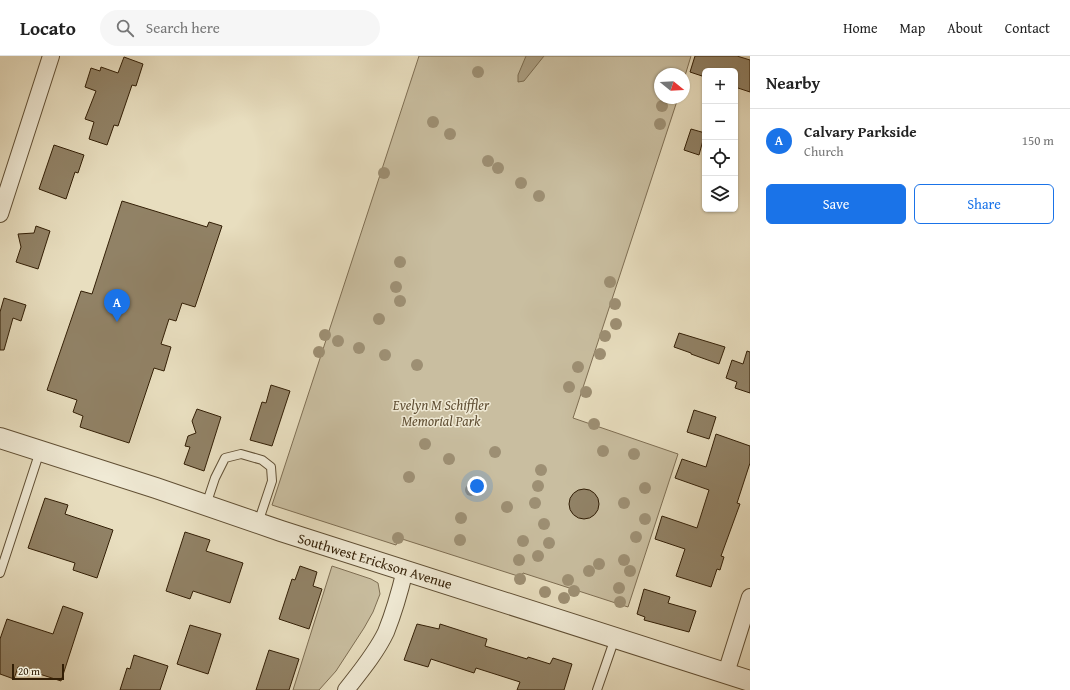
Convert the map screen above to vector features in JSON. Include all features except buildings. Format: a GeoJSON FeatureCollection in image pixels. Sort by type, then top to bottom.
{"type":"FeatureCollection","features":[{"type":"Feature","properties":{"kind":"street"},"geometry":{"type":"LineString","coordinates":[[0,214],[51,56]]}},
{"type":"Feature","properties":{"kind":"street","name":"Southwest Erickson Avenue"},"geometry":{"type":"LineString","coordinates":[[0,438],[257,523],[750,681]]}},
{"type":"Feature","properties":{"kind":"street"},"geometry":{"type":"LineString","coordinates":[[350,688],[385,634],[393,614],[405,570]]}},
{"type":"Feature","properties":{"kind":"street"},"geometry":{"type":"LineString","coordinates":[[726,673],[750,598]]}},
{"type":"Feature","properties":{"kind":"lane"},"geometry":{"type":"LineString","coordinates":[[0,573],[40,451]]}},
{"type":"Feature","properties":{"kind":"lane"},"geometry":{"type":"LineString","coordinates":[[206,506],[215,478],[225,458],[241,454],[262,460],[271,467],[272,481],[257,523]]}},
{"type":"Feature","properties":{"kind":"lane"},"geometry":{"type":"LineString","coordinates":[[596,690],[615,637]]}},
{"type":"Feature","properties":{"kind":"green space","name":"Evelyn M Schiffler Memorial Park"},"geometry":{"type":"Polygon","coordinates":[[[419,56],[691,56],[687,68],[654,68],[654,104],[676,104],[573,418],[678,454],[628,607],[523,573],[521,577],[399,538],[396,545],[272,505],[419,56]]]}},
{"type":"Feature","properties":{"kind":"green space"},"geometry":{"type":"Polygon","coordinates":[[[332,566],[371,579],[378,583],[380,594],[373,612],[364,628],[336,671],[319,690],[293,690],[332,566]]]}},
{"type":"Feature","properties":{"kind":"shaded area"},"geometry":{"type":"Polygon","coordinates":[[[526,56],[544,56],[524,81],[518,82],[518,75],[526,56]]]}},
{"type":"Feature","properties":{"kind":"place","name":"Calvary Parkside"},"geometry":{"type":"Point","coordinates":[117,322]}}]}
